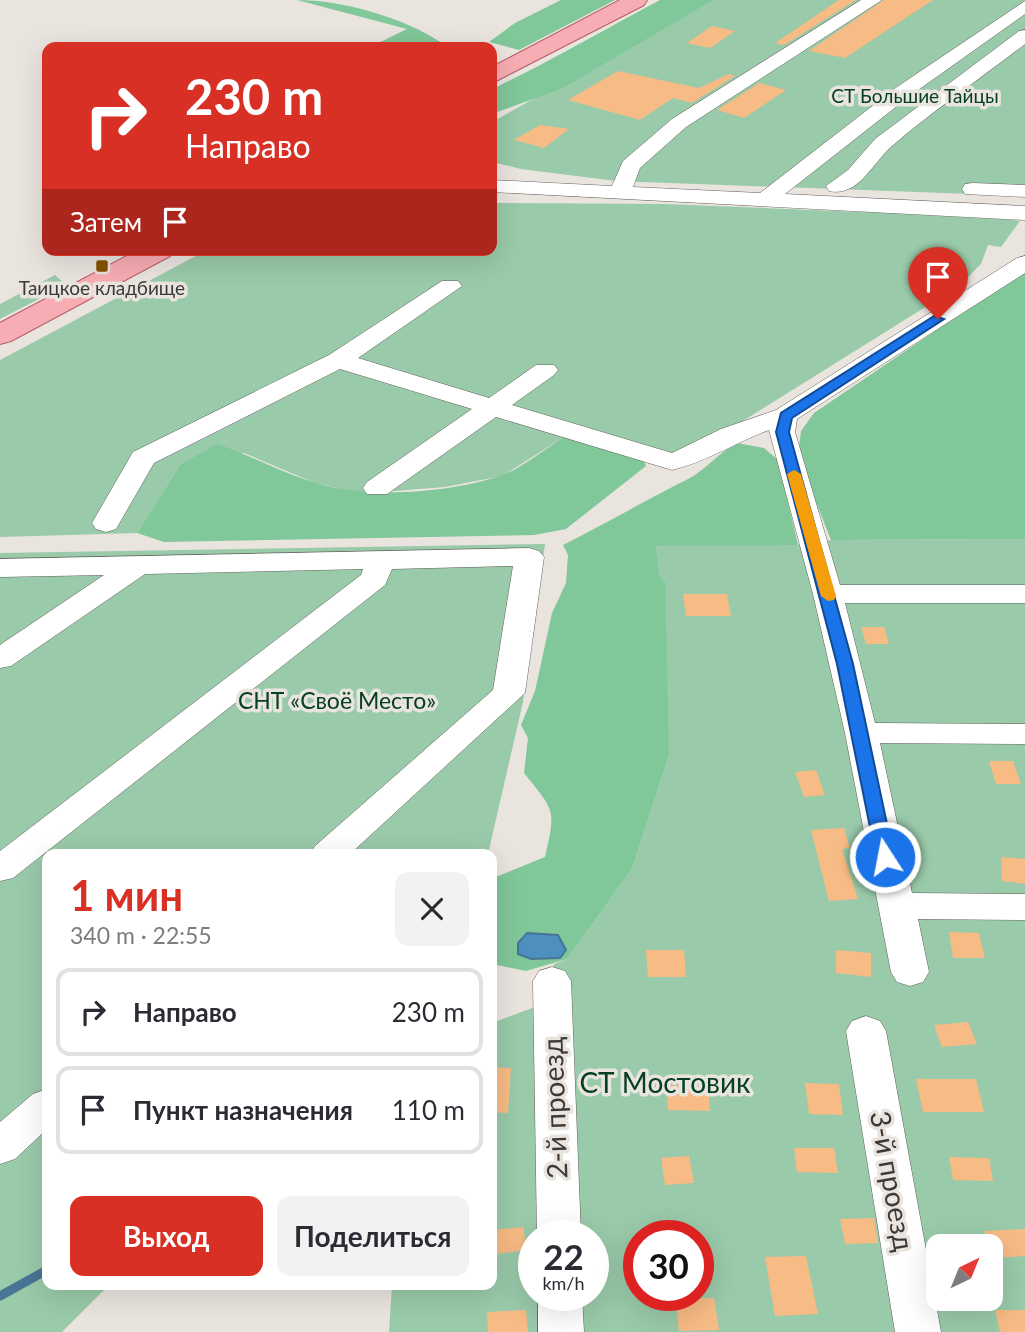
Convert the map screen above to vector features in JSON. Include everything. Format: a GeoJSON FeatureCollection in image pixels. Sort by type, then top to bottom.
{"type":"FeatureCollection","features":[{"type":"Feature","properties":{"kind":"main road"},"geometry":{"type":"LineString","coordinates":[[497,73],[636,0]]}},
{"type":"Feature","properties":{"kind":"main road"},"geometry":{"type":"LineString","coordinates":[[0,335],[149,256]]}},
{"type":"Feature","properties":{"kind":"street"},"geometry":{"type":"LineString","coordinates":[[620,192],[631,165],[679,123],[873,0]]}},
{"type":"Feature","properties":{"kind":"street"},"geometry":{"type":"LineString","coordinates":[[774,193],[904,91],[1025,6]]}},
{"type":"Feature","properties":{"kind":"street"},"geometry":{"type":"LineString","coordinates":[[837,186],[855,174],[882,143],[1025,35]]}},
{"type":"Feature","properties":{"kind":"street"},"geometry":{"type":"LineString","coordinates":[[497,186],[680,195],[774,193],[837,186],[1025,191]]}},
{"type":"Feature","properties":{"kind":"street"},"geometry":{"type":"LineString","coordinates":[[774,193],[1025,213]]}},
{"type":"Feature","properties":{"kind":"street"},"geometry":{"type":"LineString","coordinates":[[338,360],[494,405],[672,462],[689,457],[730,435],[785,416],[1025,263]]}},
{"type":"Feature","properties":{"kind":"street"},"geometry":{"type":"LineString","coordinates":[[106,523],[144,458],[338,360],[450,286]]}},
{"type":"Feature","properties":{"kind":"street"},"geometry":{"type":"LineString","coordinates":[[377,488],[545,370]]}},
{"type":"Feature","properties":{"kind":"street"},"geometry":{"type":"LineString","coordinates":[[785,416],[782,432],[828,594],[861,733],[894,906],[910,972]]}},
{"type":"Feature","properties":{"kind":"street"},"geometry":{"type":"LineString","coordinates":[[0,568],[529,557],[509,693],[334,849]]}},
{"type":"Feature","properties":{"kind":"street"},"geometry":{"type":"LineString","coordinates":[[0,869],[375,579],[380,560]]}},
{"type":"Feature","properties":{"kind":"street"},"geometry":{"type":"LineString","coordinates":[[0,659],[138,565]]}},
{"type":"Feature","properties":{"kind":"street"},"geometry":{"type":"LineString","coordinates":[[828,594],[1025,594]]}},
{"type":"Feature","properties":{"kind":"street"},"geometry":{"type":"LineString","coordinates":[[861,733],[1025,734]]}},
{"type":"Feature","properties":{"kind":"street"},"geometry":{"type":"LineString","coordinates":[[894,906],[1025,907]]}},
{"type":"Feature","properties":{"kind":"street","name":"2-й проезд"},"geometry":{"type":"LineString","coordinates":[[552,981],[559,1220]]}},
{"type":"Feature","properties":{"kind":"street","name":"3-й проезд"},"geometry":{"type":"LineString","coordinates":[[866,1031],[918,1332]]}},
{"type":"Feature","properties":{"kind":"street"},"geometry":{"type":"LineString","coordinates":[[0,1147],[42,1109]]}},
{"type":"Feature","properties":{"kind":"street"},"geometry":{"type":"LineString","coordinates":[[560,1311],[561,1332]]}},
{"type":"Feature","properties":{"kind":"green space"},"geometry":{"type":"Polygon","coordinates":[[[297,0],[334,3],[373,12],[410,26],[440,42],[380,42],[407,29],[297,0]]]}},
{"type":"Feature","properties":{"kind":"green space"},"geometry":{"type":"Polygon","coordinates":[[[561,0],[615,0],[519,50],[489,42],[515,23],[561,0]]]}},
{"type":"Feature","properties":{"kind":"green space"},"geometry":{"type":"Polygon","coordinates":[[[660,0],[713,0],[563,88],[497,112],[497,86],[660,0]]]}},
{"type":"Feature","properties":{"kind":"green space","name":"СТ Большие Тайцы"},"geometry":{"type":"Polygon","coordinates":[[[711,0],[1025,0],[1025,196],[616,181],[521,169],[497,163],[497,119],[711,0]]]}},
{"type":"Feature","properties":{"kind":"green space"},"geometry":{"type":"Polygon","coordinates":[[[497,203],[665,204],[862,212],[864,207],[1005,213],[1006,219],[1020,221],[1001,247],[988,245],[981,264],[959,286],[666,469],[569,434],[502,476],[445,487],[382,492],[350,491],[315,483],[244,453],[180,465],[137,533],[0,537],[0,360],[196,256],[497,256],[497,203]]]}},
{"type":"Feature","properties":{"kind":"green space"},"geometry":{"type":"Polygon","coordinates":[[[1025,270],[1025,539],[831,540],[798,457],[801,431],[814,413],[1025,270]]]}},
{"type":"Feature","properties":{"kind":"green space"},"geometry":{"type":"Polygon","coordinates":[[[55,275],[66,285],[0,319],[0,304],[55,275]]]}},
{"type":"Feature","properties":{"kind":"green space"},"geometry":{"type":"Polygon","coordinates":[[[569,434],[644,461],[646,466],[566,529],[534,535],[164,542],[137,533],[180,465],[217,444],[316,483],[360,491],[408,492],[457,487],[500,476],[526,463],[569,434]]]}},
{"type":"Feature","properties":{"kind":"green space"},"geometry":{"type":"Polygon","coordinates":[[[737,443],[764,448],[778,460],[798,545],[656,546],[659,576],[665,582],[669,755],[632,869],[567,959],[526,971],[497,965],[497,877],[545,857],[551,829],[547,804],[524,773],[528,738],[521,725],[535,691],[552,613],[566,583],[568,555],[563,545],[695,475],[737,443]]]}},
{"type":"Feature","properties":{"kind":"green space","name":"СТ Мостовик"},"geometry":{"type":"Polygon","coordinates":[[[1025,539],[1025,1332],[389,1332],[392,1290],[497,1290],[497,1021],[535,1007],[554,964],[567,959],[632,869],[669,755],[656,545],[798,545],[831,540],[1025,539]]]}},
{"type":"Feature","properties":{"kind":"green space","name":"СНТ «Своё Место»"},"geometry":{"type":"Polygon","coordinates":[[[545,544],[523,702],[489,849],[42,849],[42,1290],[104,1290],[62,1332],[0,1332],[0,553],[545,544]]]}},
{"type":"Feature","properties":{"kind":"water"},"geometry":{"type":"Polygon","coordinates":[[[527,933],[558,935],[566,950],[560,958],[531,959],[518,954],[518,943],[527,933]]]}},
{"type":"Feature","properties":{"kind":"building"},"geometry":{"type":"Polygon","coordinates":[[[839,0],[856,0],[784,45],[775,43],[839,0]]]}},
{"type":"Feature","properties":{"kind":"building"},"geometry":{"type":"Polygon","coordinates":[[[884,0],[933,0],[845,58],[809,51],[884,0]]]}},
{"type":"Feature","properties":{"kind":"building"},"geometry":{"type":"Polygon","coordinates":[[[712,26],[735,31],[710,48],[687,43],[712,26]]]}},
{"type":"Feature","properties":{"kind":"building"},"geometry":{"type":"Polygon","coordinates":[[[618,71],[699,88],[729,74],[735,76],[692,103],[673,98],[640,120],[568,100],[618,71]]]}},
{"type":"Feature","properties":{"kind":"building"},"geometry":{"type":"Polygon","coordinates":[[[759,83],[786,90],[744,118],[717,110],[759,83]]]}},
{"type":"Feature","properties":{"kind":"building"},"geometry":{"type":"Polygon","coordinates":[[[540,125],[569,129],[544,148],[514,140],[540,125]]]}},
{"type":"Feature","properties":{"kind":"building"},"geometry":{"type":"Polygon","coordinates":[[[683,594],[727,594],[731,616],[686,616],[683,594]]]}},
{"type":"Feature","properties":{"kind":"building"},"geometry":{"type":"Polygon","coordinates":[[[861,627],[884,627],[889,644],[866,644],[861,627]]]}},
{"type":"Feature","properties":{"kind":"building"},"geometry":{"type":"Polygon","coordinates":[[[989,761],[1013,761],[1021,784],[996,784],[989,761]]]}},
{"type":"Feature","properties":{"kind":"building"},"geometry":{"type":"Polygon","coordinates":[[[816,770],[825,795],[804,797],[795,772],[816,770]]]}},
{"type":"Feature","properties":{"kind":"building"},"geometry":{"type":"Polygon","coordinates":[[[844,828],[850,848],[842,849],[858,899],[829,901],[811,830],[844,828]]]}},
{"type":"Feature","properties":{"kind":"building"},"geometry":{"type":"Polygon","coordinates":[[[1001,857],[1025,859],[1025,884],[1002,881],[1001,857]]]}},
{"type":"Feature","properties":{"kind":"building"},"geometry":{"type":"Polygon","coordinates":[[[949,932],[979,933],[985,958],[953,958],[949,932]]]}},
{"type":"Feature","properties":{"kind":"building"},"geometry":{"type":"Polygon","coordinates":[[[646,950],[684,950],[686,977],[648,977],[646,950]]]}},
{"type":"Feature","properties":{"kind":"building"},"geometry":{"type":"Polygon","coordinates":[[[836,950],[871,953],[871,977],[836,973],[836,950]]]}},
{"type":"Feature","properties":{"kind":"building"},"geometry":{"type":"Polygon","coordinates":[[[968,1022],[977,1044],[942,1047],[934,1025],[968,1022]]]}},
{"type":"Feature","properties":{"kind":"building"},"geometry":{"type":"Polygon","coordinates":[[[497,1067],[511,1068],[508,1113],[497,1112],[497,1067]]]}},
{"type":"Feature","properties":{"kind":"building"},"geometry":{"type":"Polygon","coordinates":[[[916,1079],[976,1079],[984,1112],[923,1112],[916,1079]]]}},
{"type":"Feature","properties":{"kind":"building"},"geometry":{"type":"Polygon","coordinates":[[[805,1083],[839,1084],[843,1115],[809,1114],[805,1083]]]}},
{"type":"Feature","properties":{"kind":"building"},"geometry":{"type":"Polygon","coordinates":[[[667,1085],[708,1086],[710,1111],[668,1110],[667,1085]]]}},
{"type":"Feature","properties":{"kind":"building"},"geometry":{"type":"Polygon","coordinates":[[[794,1148],[834,1148],[838,1173],[797,1172],[794,1148]]]}},
{"type":"Feature","properties":{"kind":"building"},"geometry":{"type":"Polygon","coordinates":[[[689,1156],[694,1183],[665,1185],[661,1158],[689,1156]]]}},
{"type":"Feature","properties":{"kind":"building"},"geometry":{"type":"Polygon","coordinates":[[[949,1157],[989,1158],[993,1181],[953,1180],[949,1157]]]}},
{"type":"Feature","properties":{"kind":"building"},"geometry":{"type":"Polygon","coordinates":[[[874,1218],[878,1243],[845,1244],[840,1219],[874,1218]]]}},
{"type":"Feature","properties":{"kind":"building"},"geometry":{"type":"Polygon","coordinates":[[[518,1227],[518,1251],[497,1254],[497,1230],[518,1227]]]}},
{"type":"Feature","properties":{"kind":"building"},"geometry":{"type":"Polygon","coordinates":[[[1025,1229],[1025,1256],[1003,1257],[1003,1234],[985,1234],[984,1231],[1025,1229]]]}},
{"type":"Feature","properties":{"kind":"building"},"geometry":{"type":"Polygon","coordinates":[[[806,1256],[818,1314],[775,1316],[765,1257],[806,1256]]]}},
{"type":"Feature","properties":{"kind":"building"},"geometry":{"type":"Polygon","coordinates":[[[714,1298],[719,1330],[679,1331],[676,1311],[714,1311],[714,1298]]]}},
{"type":"Feature","properties":{"kind":"building"},"geometry":{"type":"Polygon","coordinates":[[[1025,1310],[1025,1332],[1000,1332],[995,1311],[1025,1310]]]}},
{"type":"Feature","properties":{"kind":"building"},"geometry":{"type":"Polygon","coordinates":[[[526,1311],[528,1332],[488,1332],[487,1312],[526,1311]]]}},
{"type":"Feature","properties":{"kind":"waterway"},"geometry":{"type":"LineString","coordinates":[[0,1296],[42,1273]]}},
{"type":"Feature","properties":{"kind":"slow traffic"},"geometry":{"type":"LineString","coordinates":[[794,474],[828,596]]}},
{"type":"Feature","properties":{"kind":"place","name":"Таицкое кладбище"},"geometry":{"type":"Point","coordinates":[102,266]}},
{"type":"Feature","properties":{"kind":"route"},"geometry":{"type":"LineString","coordinates":[[885,857],[845,664],[782,432],[785,416],[938,319]]}}]}
